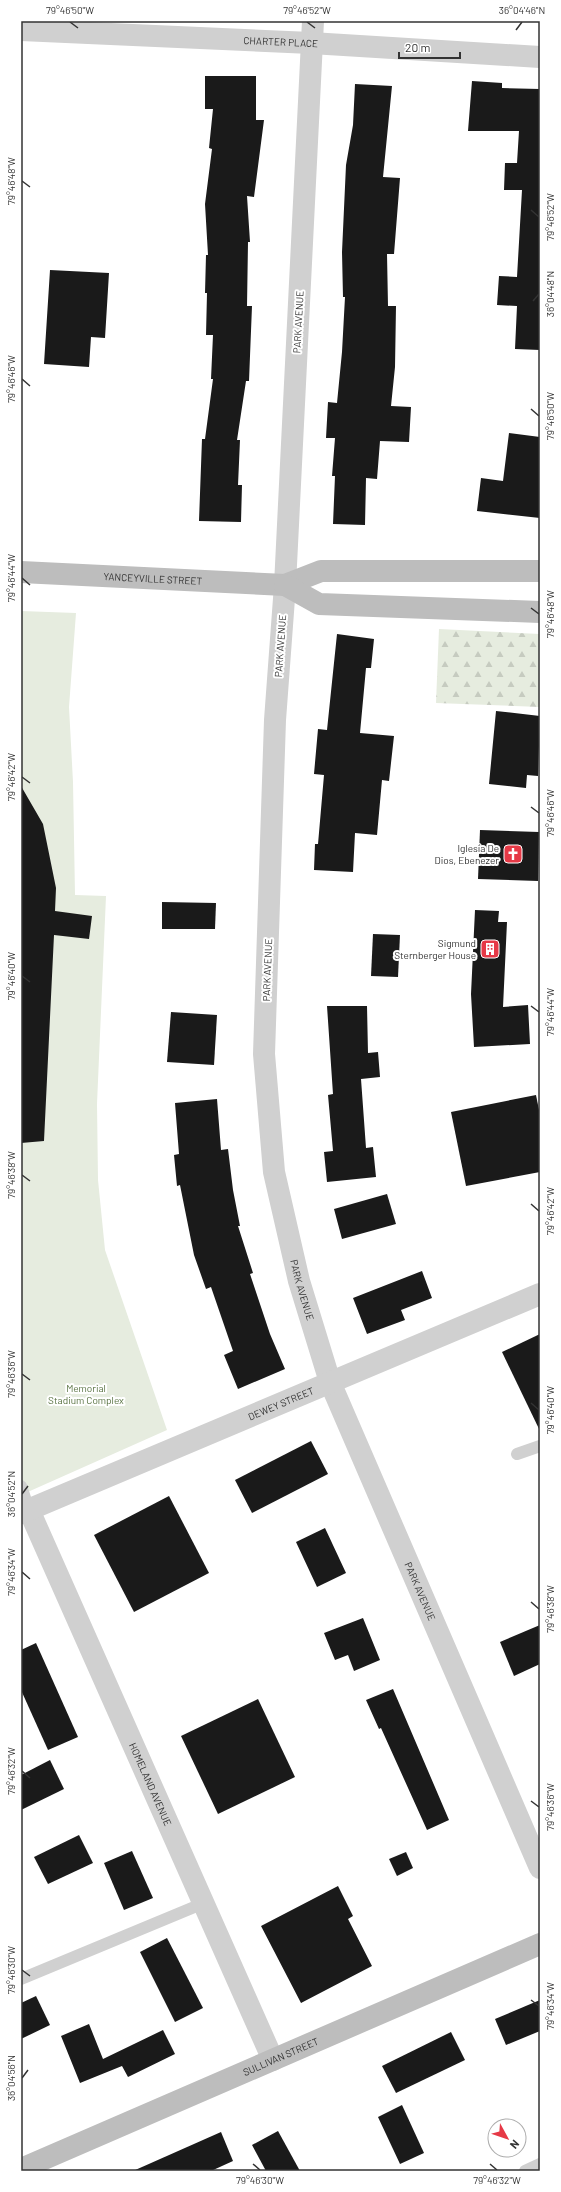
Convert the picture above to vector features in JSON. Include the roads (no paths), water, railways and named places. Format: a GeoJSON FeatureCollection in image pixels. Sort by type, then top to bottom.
{"type":"FeatureCollection","features":[{"type":"Feature","properties":{"kind":"street","name":"PARK AVENUE"},"geometry":{"type":"LineString","coordinates":[[312,21],[285,585],[275,720],[265,1076],[274,1172],[299,1281],[330,1382],[540,1868]]}},
{"type":"Feature","properties":{"kind":"street","name":"CHARTER PLACE"},"geometry":{"type":"LineString","coordinates":[[21,30],[312,43],[540,57]]}},
{"type":"Feature","properties":{"kind":"street","name":"YANCEYVILLE STREET"},"geometry":{"type":"LineString","coordinates":[[21,572],[285,585],[321,571],[540,571]]}},
{"type":"Feature","properties":{"kind":"street","name":"YANCEYVILLE STREET"},"geometry":{"type":"LineString","coordinates":[[285,585],[319,604],[540,612]]}},
{"type":"Feature","properties":{"kind":"street","name":"DEWEY STREET"},"geometry":{"type":"LineString","coordinates":[[25,1511],[540,1294]]}},
{"type":"Feature","properties":{"kind":"street","name":"HOMELAND AVENUE"},"geometry":{"type":"LineString","coordinates":[[25,1511],[204,1903],[273,2060]]}},
{"type":"Feature","properties":{"kind":"street","name":"SULLIVAN STREET"},"geometry":{"type":"LineString","coordinates":[[21,2170],[54,2163],[273,2060],[540,1944]]}},
{"type":"Feature","properties":{"kind":"lane"},"geometry":{"type":"LineString","coordinates":[[516,1454],[540,1446]]}},
{"type":"Feature","properties":{"kind":"lane"},"geometry":{"type":"LineString","coordinates":[[21,1486],[25,1511]]}},
{"type":"Feature","properties":{"kind":"lane"},"geometry":{"type":"LineString","coordinates":[[21,1979],[204,1903]]}},
{"type":"Feature","properties":{"kind":"lane"},"geometry":{"type":"LineString","coordinates":[[524,2171],[540,2164]]}},
{"type":"Feature","properties":{"kind":"place","name":"Iglesia De Dios, Ebenezer"},"geometry":{"type":"Point","coordinates":[513,854]}},
{"type":"Feature","properties":{"kind":"place","name":"Sigmund Sternberger House"},"geometry":{"type":"Point","coordinates":[490,949]}},
{"type":"Feature","properties":{"kind":"park label","name":"Memorial Stadium Complex"},"geometry":{"type":"Point","coordinates":[86,1394]}}]}
